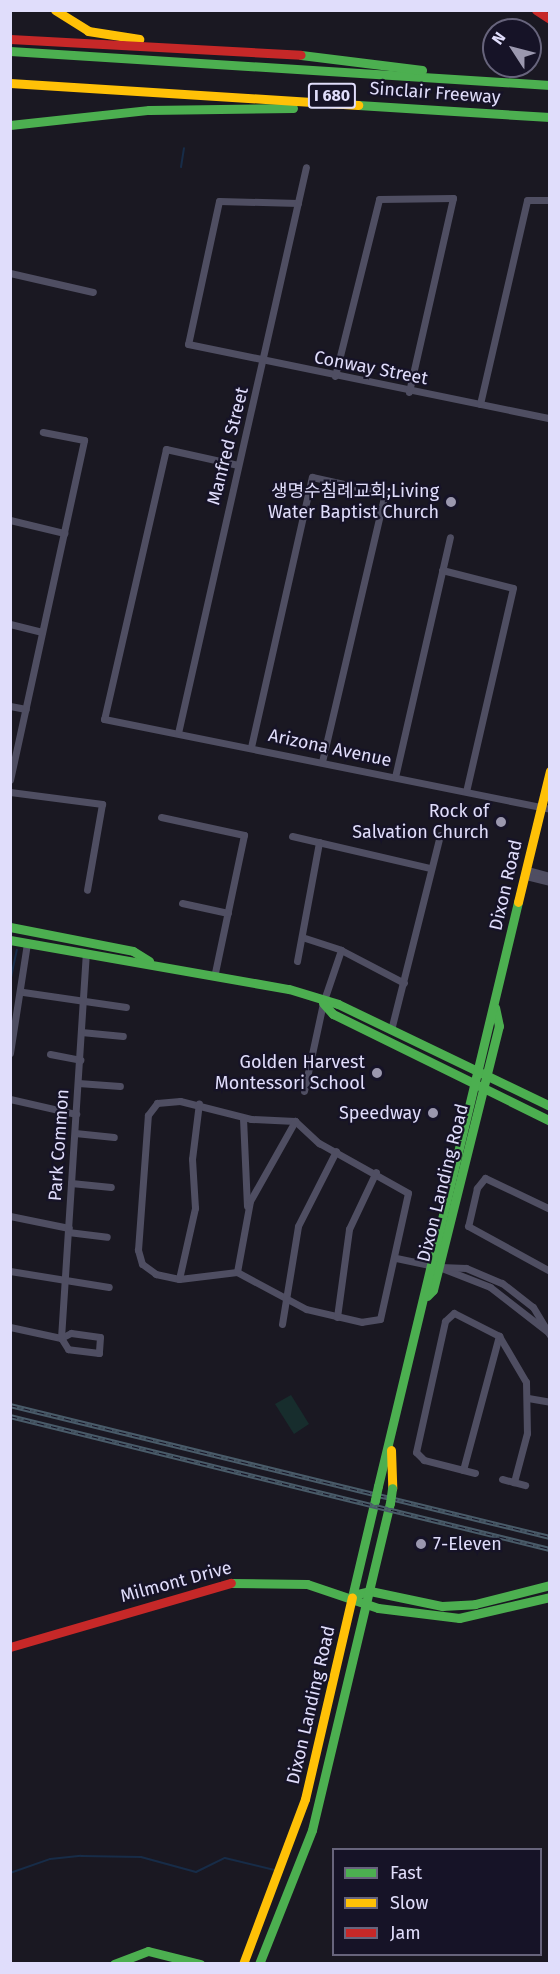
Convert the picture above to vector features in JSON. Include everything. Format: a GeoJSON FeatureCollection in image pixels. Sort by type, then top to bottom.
{"type":"FeatureCollection","features":[{"type":"Feature","properties":{"kind":"main road"},"geometry":{"type":"LineString","coordinates":[[55,10],[97,33],[221,49]]}},
{"type":"Feature","properties":{"kind":"main road"},"geometry":{"type":"LineString","coordinates":[[536,10],[549,19]]}},
{"type":"Feature","properties":{"kind":"main road"},"geometry":{"type":"LineString","coordinates":[[10,39],[221,49],[341,59],[464,79]]}},
{"type":"Feature","properties":{"kind":"main road","name":"Sinclair Freeway"},"geometry":{"type":"LineString","coordinates":[[10,51],[137,61],[549,85]]}},
{"type":"Feature","properties":{"kind":"main road","name":"I 680"},"geometry":{"type":"LineString","coordinates":[[10,76],[34,81]]}},
{"type":"Feature","properties":{"kind":"main road","name":"Sinclair Freeway"},"geometry":{"type":"LineString","coordinates":[[34,81],[211,96],[549,117]]}},
{"type":"Feature","properties":{"kind":"main road","name":"I 680"},"geometry":{"type":"LineString","coordinates":[[10,83],[114,82],[549,109]]}},
{"type":"Feature","properties":{"kind":"main road"},"geometry":{"type":"LineString","coordinates":[[10,125],[174,109],[411,108]]}},
{"type":"Feature","properties":{"kind":"main road","name":"Dixon Road"},"geometry":{"type":"LineString","coordinates":[[472,1082],[495,1007],[526,873],[545,808],[549,771]]}},
{"type":"Feature","properties":{"kind":"main road"},"geometry":{"type":"LineString","coordinates":[[10,927],[138,954],[149,961]]}},
{"type":"Feature","properties":{"kind":"main road"},"geometry":{"type":"LineString","coordinates":[[10,932],[68,943],[86,954]]}},
{"type":"Feature","properties":{"kind":"main road"},"geometry":{"type":"LineString","coordinates":[[10,940],[215,973],[289,989],[323,1003],[338,1004],[549,1106]]}},
{"type":"Feature","properties":{"kind":"main road"},"geometry":{"type":"LineString","coordinates":[[86,954],[93,949],[138,954]]}},
{"type":"Feature","properties":{"kind":"main road"},"geometry":{"type":"LineString","coordinates":[[323,1003],[333,1014],[549,1121]]}},
{"type":"Feature","properties":{"kind":"main road","name":"Dixon Road"},"geometry":{"type":"LineString","coordinates":[[486,1075],[499,1026],[495,1007]]}},
{"type":"Feature","properties":{"kind":"main road","name":"Dixon Landing Road"},"geometry":{"type":"LineString","coordinates":[[243,1964],[305,1799],[378,1486],[391,1448],[427,1296],[486,1075]]}},
{"type":"Feature","properties":{"kind":"main road","name":"Dixon Landing Road"},"geometry":{"type":"LineString","coordinates":[[435,1266],[472,1082]]}},
{"type":"Feature","properties":{"kind":"main road","name":"Dixon Landing Road"},"geometry":{"type":"LineString","coordinates":[[259,1964],[312,1830],[390,1503],[391,1448]]}},
{"type":"Feature","properties":{"kind":"main road","name":"Milmont Drive"},"geometry":{"type":"LineString","coordinates":[[10,1647],[232,1582],[283,1580],[353,1595],[367,1605],[459,1618],[549,1597]]}},
{"type":"Feature","properties":{"kind":"main road","name":"Milmont Drive"},"geometry":{"type":"LineString","coordinates":[[353,1595],[370,1591],[442,1606],[475,1604],[549,1585]]}},
{"type":"Feature","properties":{"kind":"main road"},"geometry":{"type":"LineString","coordinates":[[114,1964],[159,1951],[200,1964]]}},
{"type":"Feature","properties":{"kind":"street","name":"Manfred Street"},"geometry":{"type":"LineString","coordinates":[[178,733],[238,465],[264,362],[306,167]]}},
{"type":"Feature","properties":{"kind":"street"},"geometry":{"type":"LineString","coordinates":[[335,376],[379,199],[453,198],[409,392]]}},
{"type":"Feature","properties":{"kind":"street"},"geometry":{"type":"LineString","coordinates":[[480,404],[527,200],[549,200]]}},
{"type":"Feature","properties":{"kind":"street","name":"Conway Street"},"geometry":{"type":"LineString","coordinates":[[298,203],[219,201],[188,344],[409,392],[549,418]]}},
{"type":"Feature","properties":{"kind":"street"},"geometry":{"type":"LineString","coordinates":[[10,273],[93,292]]}},
{"type":"Feature","properties":{"kind":"street"},"geometry":{"type":"LineString","coordinates":[[10,780],[84,441],[43,432]]}},
{"type":"Feature","properties":{"kind":"street","name":"Arizona Avenue"},"geometry":{"type":"LineString","coordinates":[[238,465],[166,448],[104,719],[545,808]]}},
{"type":"Feature","properties":{"kind":"street"},"geometry":{"type":"LineString","coordinates":[[251,747],[312,477],[385,493],[322,762]]}},
{"type":"Feature","properties":{"kind":"street"},"geometry":{"type":"LineString","coordinates":[[10,520],[64,533]]}},
{"type":"Feature","properties":{"kind":"street"},"geometry":{"type":"LineString","coordinates":[[395,777],[450,537]]}},
{"type":"Feature","properties":{"kind":"street"},"geometry":{"type":"LineString","coordinates":[[442,570],[513,588],[466,791]]}},
{"type":"Feature","properties":{"kind":"street"},"geometry":{"type":"LineString","coordinates":[[10,624],[42,632]]}},
{"type":"Feature","properties":{"kind":"street"},"geometry":{"type":"LineString","coordinates":[[10,706],[26,709]]}},
{"type":"Feature","properties":{"kind":"street"},"geometry":{"type":"LineString","coordinates":[[10,792],[102,804],[87,890]]}},
{"type":"Feature","properties":{"kind":"street"},"geometry":{"type":"LineString","coordinates":[[161,817],[244,835],[215,973]]}},
{"type":"Feature","properties":{"kind":"street"},"geometry":{"type":"LineString","coordinates":[[391,1030],[404,983],[429,868],[440,835]]}},
{"type":"Feature","properties":{"kind":"street"},"geometry":{"type":"LineString","coordinates":[[292,836],[429,868]]}},
{"type":"Feature","properties":{"kind":"street"},"geometry":{"type":"LineString","coordinates":[[297,961],[305,938],[319,842]]}},
{"type":"Feature","properties":{"kind":"street"},"geometry":{"type":"LineString","coordinates":[[526,873],[549,876]]}},
{"type":"Feature","properties":{"kind":"street"},"geometry":{"type":"LineString","coordinates":[[526,873],[549,882]]}},
{"type":"Feature","properties":{"kind":"street"},"geometry":{"type":"LineString","coordinates":[[182,903],[228,913]]}},
{"type":"Feature","properties":{"kind":"street"},"geometry":{"type":"LineString","coordinates":[[305,938],[341,950],[404,983]]}},
{"type":"Feature","properties":{"kind":"street"},"geometry":{"type":"LineString","coordinates":[[10,1053],[23,992],[20,981],[27,943]]}},
{"type":"Feature","properties":{"kind":"street"},"geometry":{"type":"LineString","coordinates":[[304,1091],[323,1003],[341,950]]}},
{"type":"Feature","properties":{"kind":"street","name":"Park Common"},"geometry":{"type":"LineString","coordinates":[[62,1338],[86,954]]}},
{"type":"Feature","properties":{"kind":"street"},"geometry":{"type":"LineString","coordinates":[[23,992],[83,1004],[126,1007]]}},
{"type":"Feature","properties":{"kind":"street"},"geometry":{"type":"LineString","coordinates":[[81,1032],[123,1036]]}},
{"type":"Feature","properties":{"kind":"street"},"geometry":{"type":"LineString","coordinates":[[50,1054],[80,1060]]}},
{"type":"Feature","properties":{"kind":"street"},"geometry":{"type":"LineString","coordinates":[[78,1083],[120,1086]]}},
{"type":"Feature","properties":{"kind":"street"},"geometry":{"type":"LineString","coordinates":[[10,1099],[76,1114]]}},
{"type":"Feature","properties":{"kind":"street"},"geometry":{"type":"LineString","coordinates":[[179,1279],[195,1208],[192,1159],[199,1103]]}},
{"type":"Feature","properties":{"kind":"street"},"geometry":{"type":"LineString","coordinates":[[199,1103],[243,1118],[295,1121],[336,1151],[376,1172],[409,1197],[380,1319],[337,1317],[285,1298],[237,1272],[179,1279],[151,1272],[138,1256],[144,1211],[142,1156],[154,1106],[199,1103]]}},
{"type":"Feature","properties":{"kind":"street"},"geometry":{"type":"LineString","coordinates":[[243,1118],[248,1212]]}},
{"type":"Feature","properties":{"kind":"street"},"geometry":{"type":"LineString","coordinates":[[237,1272],[248,1212],[267,1165],[295,1121]]}},
{"type":"Feature","properties":{"kind":"street"},"geometry":{"type":"LineString","coordinates":[[75,1133],[114,1137]]}},
{"type":"Feature","properties":{"kind":"street"},"geometry":{"type":"LineString","coordinates":[[282,1324],[298,1226],[336,1151]]}},
{"type":"Feature","properties":{"kind":"street"},"geometry":{"type":"LineString","coordinates":[[337,1317],[349,1229],[376,1172]]}},
{"type":"Feature","properties":{"kind":"street"},"geometry":{"type":"LineString","coordinates":[[549,1209],[485,1178],[477,1188],[468,1226],[472,1233],[513,1248],[549,1271]]}},
{"type":"Feature","properties":{"kind":"street"},"geometry":{"type":"LineString","coordinates":[[71,1183],[111,1187]]}},
{"type":"Feature","properties":{"kind":"street"},"geometry":{"type":"LineString","coordinates":[[10,1216],[106,1237]]}},
{"type":"Feature","properties":{"kind":"street"},"geometry":{"type":"LineString","coordinates":[[396,1258],[435,1266],[453,1266],[513,1290],[546,1322],[549,1333]]}},
{"type":"Feature","properties":{"kind":"street"},"geometry":{"type":"LineString","coordinates":[[435,1266],[503,1294],[549,1333]]}},
{"type":"Feature","properties":{"kind":"street"},"geometry":{"type":"LineString","coordinates":[[10,1271],[65,1282],[109,1287]]}},
{"type":"Feature","properties":{"kind":"street"},"geometry":{"type":"LineString","coordinates":[[475,1473],[424,1460],[416,1452],[450,1314],[460,1314],[499,1336],[518,1362],[528,1398],[527,1432],[514,1482]]}},
{"type":"Feature","properties":{"kind":"street"},"geometry":{"type":"LineString","coordinates":[[10,1327],[62,1338],[71,1333],[100,1337],[99,1353],[68,1349],[62,1338]]}},
{"type":"Feature","properties":{"kind":"street"},"geometry":{"type":"LineString","coordinates":[[463,1470],[499,1336]]}},
{"type":"Feature","properties":{"kind":"street"},"geometry":{"type":"LineString","coordinates":[[528,1398],[549,1402]]}},
{"type":"Feature","properties":{"kind":"street"},"geometry":{"type":"LineString","coordinates":[[502,1479],[525,1485]]}},
{"type":"Feature","properties":{"kind":"green space"},"geometry":{"type":"Polygon","coordinates":[[[291,1395],[309,1424],[294,1434],[275,1404],[291,1395]]]}},
{"type":"Feature","properties":{"kind":"waterway"},"geometry":{"type":"LineString","coordinates":[[181,167],[184,148]]}},
{"type":"Feature","properties":{"kind":"waterway"},"geometry":{"type":"LineString","coordinates":[[10,982],[17,950]]}},
{"type":"Feature","properties":{"kind":"waterway"},"geometry":{"type":"LineString","coordinates":[[10,1873],[50,1859],[81,1856],[141,1857],[196,1872],[225,1858],[275,1870]]}},
{"type":"Feature","properties":{"kind":"railway"},"geometry":{"type":"LineString","coordinates":[[10,1405],[550,1537]]}},
{"type":"Feature","properties":{"kind":"railway"},"geometry":{"type":"LineString","coordinates":[[10,1416],[550,1549]]}},
{"type":"Feature","properties":{"kind":"traffic: fast"},"geometry":{"type":"LineString","coordinates":[[10,51],[550,85]]}},
{"type":"Feature","properties":{"kind":"traffic: fast"},"geometry":{"type":"LineString","coordinates":[[301,55],[422,70]]}},
{"type":"Feature","properties":{"kind":"traffic: fast"},"geometry":{"type":"LineString","coordinates":[[358,105],[550,117]]}},
{"type":"Feature","properties":{"kind":"traffic: fast"},"geometry":{"type":"LineString","coordinates":[[10,125],[149,110],[293,108]]}},
{"type":"Feature","properties":{"kind":"traffic: fast"},"geometry":{"type":"LineString","coordinates":[[378,1486],[518,902]]}},
{"type":"Feature","properties":{"kind":"traffic: fast"},"geometry":{"type":"LineString","coordinates":[[10,927],[133,951],[149,961]]}},
{"type":"Feature","properties":{"kind":"traffic: fast"},"geometry":{"type":"LineString","coordinates":[[10,940],[289,989],[338,1004],[550,1106]]}},
{"type":"Feature","properties":{"kind":"traffic: fast"},"geometry":{"type":"LineString","coordinates":[[323,1003],[333,1014],[550,1121]]}},
{"type":"Feature","properties":{"kind":"traffic: fast"},"geometry":{"type":"LineString","coordinates":[[427,1296],[433,1290],[499,1026],[495,1007]]}},
{"type":"Feature","properties":{"kind":"traffic: fast"},"geometry":{"type":"LineString","coordinates":[[375,1500],[378,1486]]}},
{"type":"Feature","properties":{"kind":"traffic: fast"},"geometry":{"type":"LineString","coordinates":[[390,1503],[392,1488]]}},
{"type":"Feature","properties":{"kind":"traffic: fast"},"geometry":{"type":"LineString","coordinates":[[352,1597],[375,1500]]}},
{"type":"Feature","properties":{"kind":"traffic: fast"},"geometry":{"type":"LineString","coordinates":[[259,1964],[312,1830],[390,1503]]}},
{"type":"Feature","properties":{"kind":"traffic: fast"},"geometry":{"type":"LineString","coordinates":[[231,1583],[307,1584],[378,1608],[459,1618],[550,1597]]}},
{"type":"Feature","properties":{"kind":"traffic: fast"},"geometry":{"type":"LineString","coordinates":[[353,1595],[370,1591],[442,1606],[475,1604],[550,1585]]}},
{"type":"Feature","properties":{"kind":"traffic: fast"},"geometry":{"type":"LineString","coordinates":[[114,1964],[148,1951],[200,1964]]}},
{"type":"Feature","properties":{"kind":"traffic: slow"},"geometry":{"type":"LineString","coordinates":[[55,10],[88,31],[139,39]]}},
{"type":"Feature","properties":{"kind":"traffic: slow"},"geometry":{"type":"LineString","coordinates":[[10,83],[358,105]]}},
{"type":"Feature","properties":{"kind":"traffic: slow"},"geometry":{"type":"LineString","coordinates":[[518,902],[550,771]]}},
{"type":"Feature","properties":{"kind":"traffic: slow"},"geometry":{"type":"LineString","coordinates":[[391,1450],[392,1488]]}},
{"type":"Feature","properties":{"kind":"traffic: slow"},"geometry":{"type":"LineString","coordinates":[[243,1964],[305,1799],[352,1597]]}},
{"type":"Feature","properties":{"kind":"traffic: jam"},"geometry":{"type":"LineString","coordinates":[[536,10],[550,19]]}},
{"type":"Feature","properties":{"kind":"traffic: jam"},"geometry":{"type":"LineString","coordinates":[[10,39],[301,55]]}},
{"type":"Feature","properties":{"kind":"traffic: jam"},"geometry":{"type":"LineString","coordinates":[[10,1647],[231,1583]]}},
{"type":"Feature","properties":{"kind":"place","name":"생명수침례교회;Living Water Baptist Church"},"geometry":{"type":"Point","coordinates":[451,502]}},
{"type":"Feature","properties":{"kind":"place","name":"Rock of Salvation Church"},"geometry":{"type":"Point","coordinates":[501,822]}},
{"type":"Feature","properties":{"kind":"place","name":"Golden Harvest Montessori School"},"geometry":{"type":"Point","coordinates":[377,1073]}},
{"type":"Feature","properties":{"kind":"place","name":"Speedway"},"geometry":{"type":"Point","coordinates":[433,1113]}},
{"type":"Feature","properties":{"kind":"place","name":"7-Eleven"},"geometry":{"type":"Point","coordinates":[421,1544]}}]}
